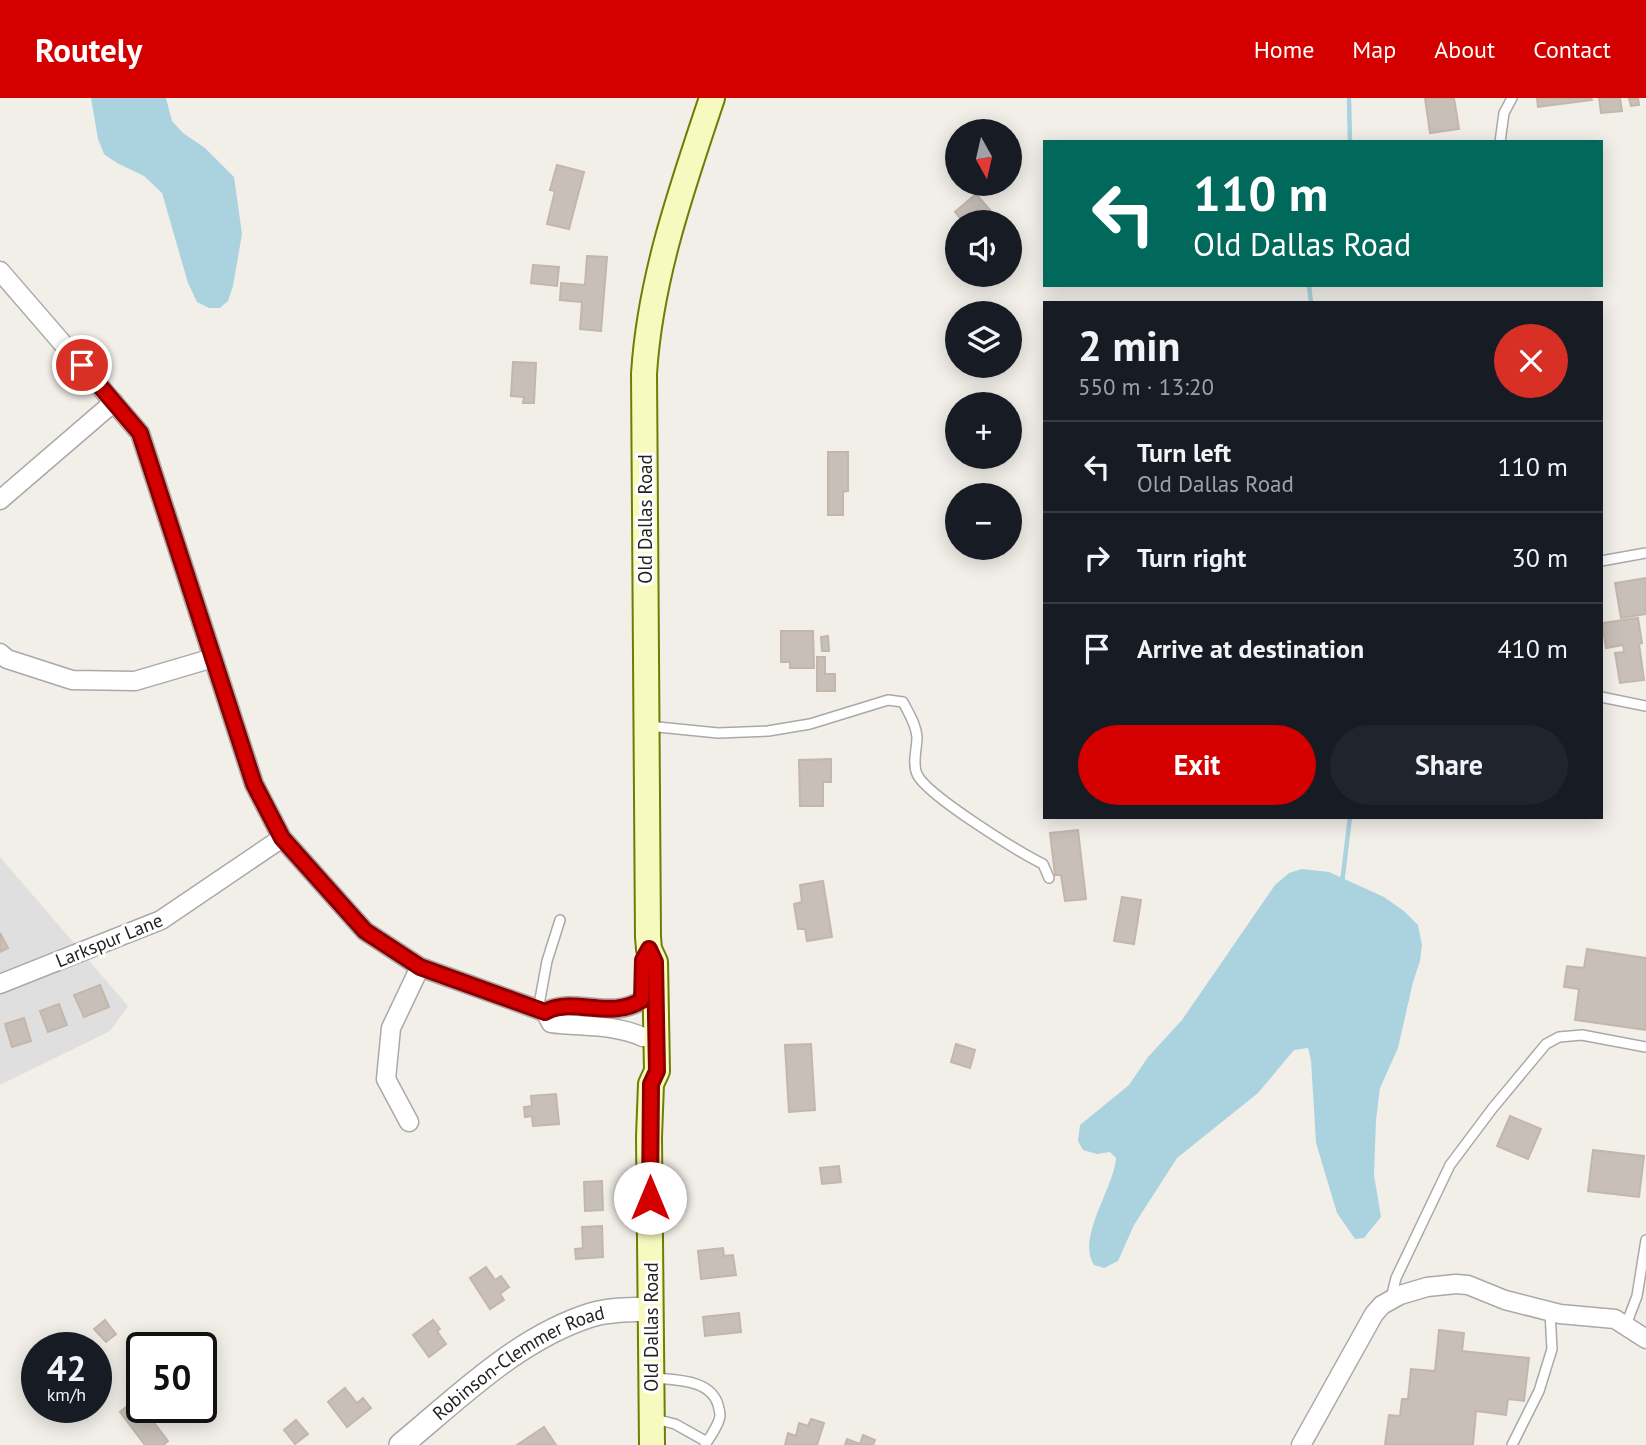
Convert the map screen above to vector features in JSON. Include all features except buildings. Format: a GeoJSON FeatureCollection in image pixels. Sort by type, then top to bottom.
{"type":"FeatureCollection","features":[{"type":"Feature","properties":{"kind":"main road","name":"Old Dallas Road"},"geometry":{"type":"LineString","coordinates":[[652,1445],[649,1137],[651,1084],[657,1071],[655,962],[649,949],[644,383],[646,344],[656,279],[712,98]]}},
{"type":"Feature","properties":{"kind":"main road","name":"Old Dallas Road"},"geometry":{"type":"LineString","coordinates":[[649,949],[643,960],[642,1000],[644,1070],[651,1084]]}},
{"type":"Feature","properties":{"kind":"street"},"geometry":{"type":"LineString","coordinates":[[0,271],[140,433],[254,784],[282,838],[365,931],[420,967],[541,1011],[551,1023],[628,1030],[643,1037]]}},
{"type":"Feature","properties":{"kind":"street"},"geometry":{"type":"LineString","coordinates":[[0,500],[114,402]]}},
{"type":"Feature","properties":{"kind":"street"},"geometry":{"type":"LineString","coordinates":[[0,653],[7,659],[72,680],[135,681],[213,658]]}},
{"type":"Feature","properties":{"kind":"street","name":"Larkspur Lane"},"geometry":{"type":"LineString","coordinates":[[0,984],[161,920],[282,838]]}},
{"type":"Feature","properties":{"kind":"street"},"geometry":{"type":"LineString","coordinates":[[409,1122],[386,1079],[391,1028],[420,967]]}},
{"type":"Feature","properties":{"kind":"street"},"geometry":{"type":"LineString","coordinates":[[541,1011],[554,1007],[611,1010],[631,1007],[642,1000]]}},
{"type":"Feature","properties":{"kind":"street"},"geometry":{"type":"LineString","coordinates":[[1300,1445],[1374,1314],[1391,1299],[1427,1287],[1468,1285],[1505,1300],[1550,1312],[1615,1320],[1646,1339]]}},
{"type":"Feature","properties":{"kind":"street","name":"Robinson-Clemmer Road"},"geometry":{"type":"LineString","coordinates":[[401,1445],[474,1385],[537,1339],[592,1315],[607,1311],[650,1308]]}},
{"type":"Feature","properties":{"kind":"lane"},"geometry":{"type":"LineString","coordinates":[[1500,140],[1504,113],[1512,98]]}},
{"type":"Feature","properties":{"kind":"lane"},"geometry":{"type":"LineString","coordinates":[[1603,561],[1646,553]]}},
{"type":"Feature","properties":{"kind":"lane"},"geometry":{"type":"LineString","coordinates":[[1603,697],[1646,706]]}},
{"type":"Feature","properties":{"kind":"lane"},"geometry":{"type":"LineString","coordinates":[[646,726],[718,733],[768,731],[810,724],[888,700],[903,702],[914,722],[917,776],[955,809],[1043,864],[1049,878]]}},
{"type":"Feature","properties":{"kind":"lane"},"geometry":{"type":"LineString","coordinates":[[541,1011],[547,961],[560,920]]}},
{"type":"Feature","properties":{"kind":"lane"},"geometry":{"type":"LineString","coordinates":[[1391,1299],[1396,1278],[1450,1165],[1546,1044],[1559,1037],[1582,1035],[1646,1047]]}},
{"type":"Feature","properties":{"kind":"lane"},"geometry":{"type":"LineString","coordinates":[[1626,1325],[1637,1296],[1646,1240]]}},
{"type":"Feature","properties":{"kind":"lane"},"geometry":{"type":"LineString","coordinates":[[1512,1445],[1539,1391],[1552,1349],[1550,1312]]}},
{"type":"Feature","properties":{"kind":"lane"},"geometry":{"type":"LineString","coordinates":[[651,1377],[684,1380],[699,1385],[718,1402],[721,1417],[706,1443],[675,1424],[651,1419]]}},
{"type":"Feature","properties":{"kind":"shaded area"},"geometry":{"type":"Polygon","coordinates":[[[0,857],[128,1006],[110,1031],[0,1085],[0,857]]]}},
{"type":"Feature","properties":{"kind":"water"},"geometry":{"type":"Polygon","coordinates":[[[91,98],[166,98],[172,121],[234,177],[242,234],[233,286],[228,301],[220,308],[209,308],[197,302],[188,283],[162,193],[144,176],[104,154],[98,139],[91,98]]]}},
{"type":"Feature","properties":{"kind":"water"},"geometry":{"type":"Polygon","coordinates":[[[1302,869],[1329,872],[1384,897],[1418,925],[1422,945],[1420,961],[1398,1048],[1380,1088],[1374,1175],[1381,1217],[1364,1238],[1355,1239],[1337,1213],[1316,1143],[1308,1048],[1294,1050],[1258,1093],[1177,1158],[1134,1225],[1118,1261],[1104,1268],[1094,1265],[1090,1254],[1090,1241],[1116,1158],[1110,1152],[1097,1154],[1083,1150],[1078,1141],[1080,1125],[1129,1085],[1148,1057],[1182,1020],[1275,885],[1289,873],[1302,869]]]}},
{"type":"Feature","properties":{"kind":"waterway"},"geometry":{"type":"LineString","coordinates":[[1349,98],[1350,140]]}},
{"type":"Feature","properties":{"kind":"waterway"},"geometry":{"type":"LineString","coordinates":[[1309,287],[1311,301]]}},
{"type":"Feature","properties":{"kind":"waterway"},"geometry":{"type":"LineString","coordinates":[[1342,883],[1350,819]]}},
{"type":"Feature","properties":{"kind":"route"},"geometry":{"type":"LineString","coordinates":[[82,365],[140,433],[254,784],[282,838],[365,931],[420,967],[545,1012],[554,1007],[611,1010],[631,1007],[642,1000],[643,960],[649,949],[655,962],[657,1071],[651,1084],[650,1198]]}}]}
